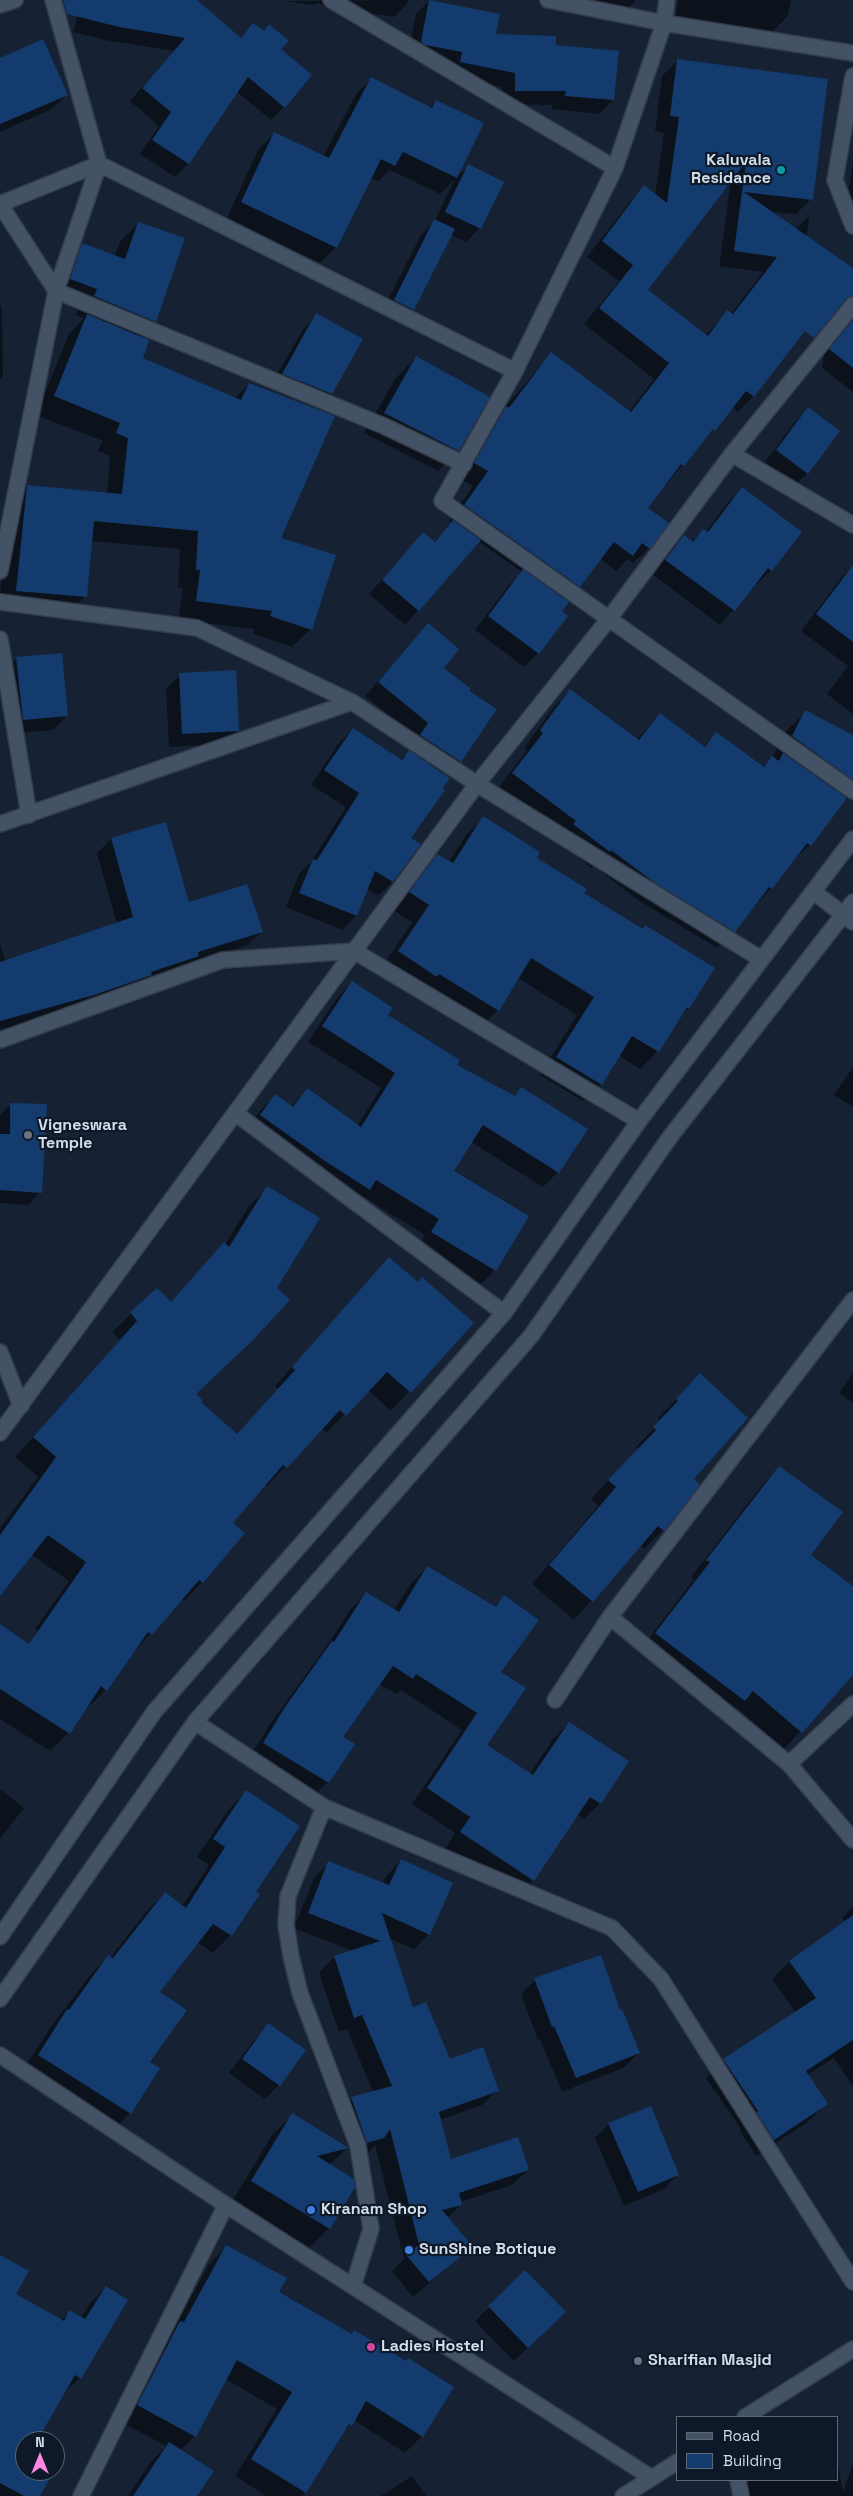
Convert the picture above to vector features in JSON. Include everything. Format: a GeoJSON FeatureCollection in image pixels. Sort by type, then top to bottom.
{"type":"FeatureCollection","features":[{"type":"Feature","properties":{"kind":"street"},"geometry":{"type":"LineString","coordinates":[[0,6],[15,0]]}},
{"type":"Feature","properties":{"kind":"street"},"geometry":{"type":"LineString","coordinates":[[0,571],[56,292],[99,164],[53,0]]}},
{"type":"Feature","properties":{"kind":"street"},"geometry":{"type":"LineString","coordinates":[[331,0],[615,168]]}},
{"type":"Feature","properties":{"kind":"street"},"geometry":{"type":"LineString","coordinates":[[548,0],[664,23],[853,53]]}},
{"type":"Feature","properties":{"kind":"street"},"geometry":{"type":"LineString","coordinates":[[667,0],[664,23],[615,168],[516,371],[442,501],[608,620],[853,791]]}},
{"type":"Feature","properties":{"kind":"street"},"geometry":{"type":"LineString","coordinates":[[853,76],[835,180],[853,226]]}},
{"type":"Feature","properties":{"kind":"street"},"geometry":{"type":"LineString","coordinates":[[464,464],[375,422],[56,292],[0,204],[99,164],[516,371]]}},
{"type":"Feature","properties":{"kind":"street"},"geometry":{"type":"LineString","coordinates":[[0,1433],[476,784],[608,620],[732,454],[853,305]]}},
{"type":"Feature","properties":{"kind":"street"},"geometry":{"type":"LineString","coordinates":[[732,454],[853,525]]}},
{"type":"Feature","properties":{"kind":"street"},"geometry":{"type":"LineString","coordinates":[[0,602],[197,628],[352,702],[476,784],[761,959]]}},
{"type":"Feature","properties":{"kind":"street"},"geometry":{"type":"LineString","coordinates":[[0,638],[29,815]]}},
{"type":"Feature","properties":{"kind":"street"},"geometry":{"type":"LineString","coordinates":[[0,824],[352,702]]}},
{"type":"Feature","properties":{"kind":"street"},"geometry":{"type":"LineString","coordinates":[[0,1937],[154,1712],[504,1313],[638,1121],[853,839]]}},
{"type":"Feature","properties":{"kind":"street"},"geometry":{"type":"LineString","coordinates":[[814,892],[848,919]]}},
{"type":"Feature","properties":{"kind":"street"},"geometry":{"type":"LineString","coordinates":[[0,1999],[195,1722],[531,1336],[670,1137],[848,919],[853,902]]}},
{"type":"Feature","properties":{"kind":"street"},"geometry":{"type":"LineString","coordinates":[[0,1040],[223,960],[354,951],[638,1121]]}},
{"type":"Feature","properties":{"kind":"street"},"geometry":{"type":"LineString","coordinates":[[235,1113],[504,1313]]}},
{"type":"Feature","properties":{"kind":"street"},"geometry":{"type":"LineString","coordinates":[[555,1700],[610,1617],[853,1300]]}},
{"type":"Feature","properties":{"kind":"street"},"geometry":{"type":"LineString","coordinates":[[0,1352],[21,1406]]}},
{"type":"Feature","properties":{"kind":"street"},"geometry":{"type":"LineString","coordinates":[[610,1617],[789,1764],[853,1840]]}},
{"type":"Feature","properties":{"kind":"street"},"geometry":{"type":"LineString","coordinates":[[789,1764],[853,1704]]}},
{"type":"Feature","properties":{"kind":"street"},"geometry":{"type":"LineString","coordinates":[[195,1722],[324,1807],[612,1928],[661,1980],[853,2282]]}},
{"type":"Feature","properties":{"kind":"street"},"geometry":{"type":"LineString","coordinates":[[324,1807],[288,1896],[286,1925],[290,1956],[300,1993],[358,2146],[371,2229],[353,2286]]}},
{"type":"Feature","properties":{"kind":"street"},"geometry":{"type":"LineString","coordinates":[[0,2055],[226,2204],[652,2478]]}},
{"type":"Feature","properties":{"kind":"street"},"geometry":{"type":"LineString","coordinates":[[81,2496],[226,2204]]}},
{"type":"Feature","properties":{"kind":"street"},"geometry":{"type":"LineString","coordinates":[[747,2416],[853,2349]]}},
{"type":"Feature","properties":{"kind":"street"},"geometry":{"type":"LineString","coordinates":[[623,2496],[676,2463]]}},
{"type":"Feature","properties":{"kind":"street"},"geometry":{"type":"LineString","coordinates":[[738,2481],[741,2496]]}},
{"type":"Feature","properties":{"kind":"building"},"geometry":{"type":"Polygon","coordinates":[[[63,0],[197,0],[241,38],[253,23],[264,31],[269,24],[289,41],[281,49],[312,75],[285,108],[248,77],[189,164],[152,140],[171,112],[142,88],[185,38],[119,27],[67,14],[63,0]]]}},
{"type":"Feature","properties":{"kind":"building"},"geometry":{"type":"Polygon","coordinates":[[[429,0],[500,14],[496,34],[556,36],[556,45],[619,51],[614,100],[565,96],[566,91],[515,91],[515,73],[460,62],[462,52],[425,45],[421,42],[429,0]]]}},
{"type":"Feature","properties":{"kind":"building"},"geometry":{"type":"Polygon","coordinates":[[[43,39],[68,95],[0,124],[0,58],[43,39]]]}},
{"type":"Feature","properties":{"kind":"building"},"geometry":{"type":"Polygon","coordinates":[[[677,59],[828,79],[813,200],[744,192],[853,268],[853,296],[846,299],[814,338],[805,331],[754,397],[746,391],[715,431],[713,429],[684,466],[681,464],[648,508],[669,523],[650,549],[642,543],[633,556],[614,542],[580,587],[464,505],[488,471],[474,463],[506,406],[509,408],[551,352],[631,412],[669,363],[599,308],[633,265],[602,241],[644,185],[667,203],[679,117],[670,116],[677,59]],[[746,162],[648,290],[708,336],[727,310],[733,314],[777,257],[734,251],[746,162]]]}},
{"type":"Feature","properties":{"kind":"building"},"geometry":{"type":"Polygon","coordinates":[[[371,77],[432,108],[436,100],[484,123],[457,178],[403,152],[395,166],[381,159],[337,248],[241,202],[274,132],[329,158],[371,77]]]}},
{"type":"Feature","properties":{"kind":"building"},"geometry":{"type":"Polygon","coordinates":[[[468,164],[504,182],[481,229],[445,212],[468,164]]]}},
{"type":"Feature","properties":{"kind":"building"},"geometry":{"type":"Polygon","coordinates":[[[434,219],[455,229],[414,310],[394,300],[434,219]]]}},
{"type":"Feature","properties":{"kind":"building"},"geometry":{"type":"Polygon","coordinates":[[[138,222],[185,238],[156,322],[94,296],[97,289],[70,279],[82,243],[125,259],[138,222]]]}},
{"type":"Feature","properties":{"kind":"building"},"geometry":{"type":"Polygon","coordinates":[[[316,313],[363,339],[332,394],[282,374],[316,313]]]}},
{"type":"Feature","properties":{"kind":"building"},"geometry":{"type":"Polygon","coordinates":[[[87,314],[149,340],[143,358],[241,400],[249,383],[335,416],[281,538],[336,555],[312,630],[270,616],[272,611],[196,601],[200,570],[196,570],[198,531],[94,521],[87,597],[16,591],[27,485],[122,494],[128,438],[116,433],[120,423],[54,396],[87,314]]]}},
{"type":"Feature","properties":{"kind":"building"},"geometry":{"type":"Polygon","coordinates":[[[853,320],[853,368],[829,349],[853,320]]]}},
{"type":"Feature","properties":{"kind":"building"},"geometry":{"type":"Polygon","coordinates":[[[416,356],[490,397],[459,451],[384,413],[416,356]]]}},
{"type":"Feature","properties":{"kind":"building"},"geometry":{"type":"Polygon","coordinates":[[[808,407],[840,431],[808,474],[776,450],[808,407]]]}},
{"type":"Feature","properties":{"kind":"building"},"geometry":{"type":"Polygon","coordinates":[[[742,487],[802,532],[772,571],[768,568],[735,611],[665,560],[684,535],[693,542],[703,529],[708,532],[742,487]]]}},
{"type":"Feature","properties":{"kind":"building"},"geometry":{"type":"Polygon","coordinates":[[[453,520],[481,540],[419,611],[382,580],[423,532],[435,542],[453,520]]]}},
{"type":"Feature","properties":{"kind":"building"},"geometry":{"type":"Polygon","coordinates":[[[853,565],[853,642],[816,614],[853,565]]]}},
{"type":"Feature","properties":{"kind":"building"},"geometry":{"type":"Polygon","coordinates":[[[523,569],[569,602],[562,611],[568,616],[539,654],[488,616],[523,569]]]}},
{"type":"Feature","properties":{"kind":"building"},"geometry":{"type":"Polygon","coordinates":[[[428,623],[459,649],[444,668],[471,689],[469,691],[497,709],[461,762],[420,735],[428,723],[378,682],[428,623]]]}},
{"type":"Feature","properties":{"kind":"building"},"geometry":{"type":"Polygon","coordinates":[[[62,653],[68,716],[23,720],[16,657],[62,653]]]}},
{"type":"Feature","properties":{"kind":"building"},"geometry":{"type":"Polygon","coordinates":[[[236,670],[239,731],[182,734],[179,673],[236,670]]]}},
{"type":"Feature","properties":{"kind":"building"},"geometry":{"type":"Polygon","coordinates":[[[570,689],[639,740],[660,713],[705,747],[716,732],[764,767],[772,756],[779,761],[783,753],[847,798],[811,846],[807,843],[772,889],[769,887],[735,932],[655,883],[611,850],[610,852],[573,824],[576,821],[512,773],[543,733],[540,730],[570,689]]]}},
{"type":"Feature","properties":{"kind":"building"},"geometry":{"type":"Polygon","coordinates":[[[805,710],[853,735],[853,780],[792,736],[805,710]]]}},
{"type":"Feature","properties":{"kind":"building"},"geometry":{"type":"Polygon","coordinates":[[[353,728],[402,760],[409,750],[450,778],[443,788],[445,790],[411,838],[421,844],[393,882],[375,871],[357,916],[299,893],[313,859],[317,860],[359,793],[324,770],[353,728]]]}},
{"type":"Feature","properties":{"kind":"building"},"geometry":{"type":"Polygon","coordinates":[[[483,816],[540,852],[537,858],[587,889],[584,893],[643,929],[645,925],[715,968],[689,1009],[687,1007],[659,1052],[632,1036],[602,1085],[556,1057],[594,997],[531,958],[499,1011],[439,974],[437,977],[398,951],[429,905],[409,892],[437,854],[453,863],[483,816]]]}},
{"type":"Feature","properties":{"kind":"building"},"geometry":{"type":"Polygon","coordinates":[[[166,822],[189,902],[247,884],[263,932],[198,952],[199,956],[151,972],[152,975],[94,995],[0,1021],[0,962],[133,917],[111,838],[166,822]]]}},
{"type":"Feature","properties":{"kind":"building"},"geometry":{"type":"Polygon","coordinates":[[[352,981],[393,1008],[388,1015],[460,1060],[457,1065],[515,1096],[521,1087],[588,1129],[559,1173],[483,1125],[454,1171],[529,1216],[496,1271],[431,1232],[439,1219],[376,1180],[370,1190],[260,1115],[275,1094],[293,1107],[307,1088],[361,1127],[395,1073],[322,1026],[352,981]]]}},
{"type":"Feature","properties":{"kind":"building"},"geometry":{"type":"Polygon","coordinates":[[[10,1103],[47,1104],[42,1193],[0,1190],[0,1134],[10,1134],[10,1103]]]}},
{"type":"Feature","properties":{"kind":"building"},"geometry":{"type":"Polygon","coordinates":[[[267,1186],[320,1218],[277,1288],[290,1300],[253,1340],[196,1394],[203,1401],[201,1402],[237,1434],[295,1370],[292,1367],[389,1257],[418,1282],[422,1277],[474,1323],[411,1393],[387,1372],[346,1416],[340,1410],[287,1468],[283,1465],[233,1523],[245,1533],[203,1583],[199,1580],[152,1635],[148,1632],[107,1691],[101,1686],[70,1734],[0,1689],[0,1624],[29,1644],[86,1562],[48,1535],[0,1596],[0,1535],[56,1457],[33,1437],[137,1321],[130,1312],[157,1288],[171,1302],[224,1242],[229,1247],[267,1186]]]}},
{"type":"Feature","properties":{"kind":"building"},"geometry":{"type":"Polygon","coordinates":[[[700,1373],[748,1418],[694,1479],[700,1485],[665,1530],[658,1526],[593,1602],[549,1565],[616,1487],[608,1480],[656,1430],[653,1427],[678,1401],[676,1399],[700,1373]]]}},
{"type":"Feature","properties":{"kind":"building"},"geometry":{"type":"Polygon","coordinates":[[[779,1466],[843,1512],[811,1555],[853,1586],[853,1675],[802,1733],[753,1691],[745,1701],[655,1633],[710,1562],[706,1560],[779,1466]]]}},
{"type":"Feature","properties":{"kind":"building"},"geometry":{"type":"Polygon","coordinates":[[[427,1566],[496,1607],[504,1595],[539,1620],[501,1672],[526,1688],[487,1745],[533,1775],[569,1722],[629,1761],[601,1804],[590,1797],[534,1881],[460,1832],[470,1817],[427,1788],[477,1713],[416,1674],[413,1679],[393,1666],[343,1737],[355,1744],[329,1783],[263,1743],[285,1707],[332,1641],[334,1642],[366,1592],[399,1612],[427,1566]]]}},
{"type":"Feature","properties":{"kind":"building"},"geometry":{"type":"Polygon","coordinates":[[[246,1790],[300,1826],[256,1892],[260,1894],[232,1936],[213,1924],[160,1992],[187,2010],[150,2062],[160,2068],[131,2114],[38,2055],[67,2009],[69,2010],[108,1955],[113,1958],[165,1892],[186,1908],[225,1847],[213,1839],[246,1790]]]}},
{"type":"Feature","properties":{"kind":"building"},"geometry":{"type":"Polygon","coordinates":[[[401,1859],[453,1883],[430,1935],[382,1913],[413,2007],[426,2002],[450,2059],[483,2047],[499,2091],[439,2112],[451,2159],[518,2137],[529,2170],[459,2193],[462,2205],[442,2210],[473,2247],[429,2282],[406,2255],[419,2245],[390,2129],[384,2138],[367,2143],[351,2097],[392,2086],[362,2015],[354,2018],[334,1956],[380,1941],[308,1913],[328,1861],[389,1885],[401,1859]]]}},
{"type":"Feature","properties":{"kind":"building"},"geometry":{"type":"Polygon","coordinates":[[[853,1915],[853,2040],[806,2071],[828,2104],[774,2140],[756,2112],[758,2111],[723,2059],[816,1998],[789,1961],[853,1915]]]}},
{"type":"Feature","properties":{"kind":"building"},"geometry":{"type":"Polygon","coordinates":[[[601,1955],[620,2010],[622,2009],[640,2053],[576,2078],[554,2026],[552,2027],[534,1978],[601,1955]]]}},
{"type":"Feature","properties":{"kind":"building"},"geometry":{"type":"Polygon","coordinates":[[[268,2023],[306,2050],[280,2086],[242,2059],[268,2023]]]}},
{"type":"Feature","properties":{"kind":"building"},"geometry":{"type":"Polygon","coordinates":[[[651,2106],[679,2175],[638,2192],[608,2123],[651,2106]]]}},
{"type":"Feature","properties":{"kind":"building"},"geometry":{"type":"Polygon","coordinates":[[[292,2113],[349,2148],[317,2156],[354,2179],[355,2187],[330,2229],[251,2181],[292,2113]]]}},
{"type":"Feature","properties":{"kind":"building"},"geometry":{"type":"Polygon","coordinates":[[[226,2245],[287,2278],[279,2292],[352,2334],[354,2330],[406,2361],[408,2358],[454,2387],[423,2437],[366,2401],[352,2426],[349,2424],[306,2493],[251,2459],[292,2392],[237,2360],[196,2437],[137,2405],[180,2321],[184,2322],[226,2245]]]}},
{"type":"Feature","properties":{"kind":"building"},"geometry":{"type":"Polygon","coordinates":[[[0,2255],[29,2271],[16,2294],[64,2321],[69,2310],[85,2319],[106,2286],[128,2300],[81,2379],[75,2375],[43,2431],[15,2431],[15,2481],[48,2481],[40,2496],[24,2496],[0,2483],[0,2255]]]}},
{"type":"Feature","properties":{"kind":"building"},"geometry":{"type":"Polygon","coordinates":[[[525,2270],[566,2312],[528,2348],[488,2306],[525,2270]]]}},
{"type":"Feature","properties":{"kind":"building"},"geometry":{"type":"Polygon","coordinates":[[[169,2442],[214,2471],[197,2496],[133,2496],[169,2442]]]}},
{"type":"Feature","properties":{"kind":"place","name":"Kaluvala Residance"},"geometry":{"type":"Point","coordinates":[781,170]}},
{"type":"Feature","properties":{"kind":"place","name":"Vigneswara Temple"},"geometry":{"type":"Point","coordinates":[28,1135]}},
{"type":"Feature","properties":{"kind":"place","name":"Kiranam Shop"},"geometry":{"type":"Point","coordinates":[311,2210]}},
{"type":"Feature","properties":{"kind":"place","name":"SunShine Botique"},"geometry":{"type":"Point","coordinates":[409,2250]}},
{"type":"Feature","properties":{"kind":"place","name":"Ladies Hostel"},"geometry":{"type":"Point","coordinates":[371,2347]}},
{"type":"Feature","properties":{"kind":"place","name":"Sharifian Masjid"},"geometry":{"type":"Point","coordinates":[638,2361]}}]}
